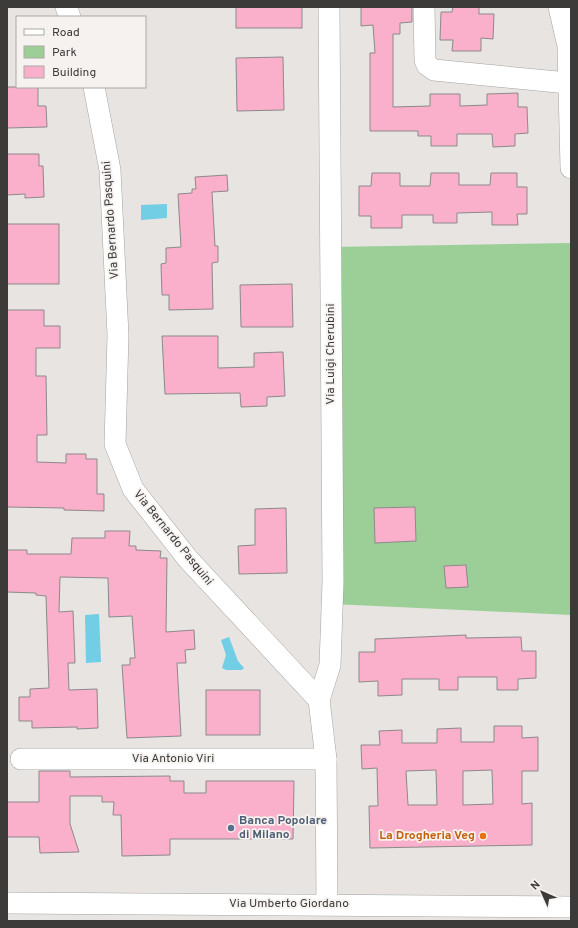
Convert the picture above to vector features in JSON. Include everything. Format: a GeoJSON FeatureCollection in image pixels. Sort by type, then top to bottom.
{"type":"FeatureCollection","features":[{"type":"Feature","properties":{"kind":"street","name":"Via Luigi Cherubini"},"geometry":{"type":"LineString","coordinates":[[319,700],[330,665],[333,582],[329,7]]}},
{"type":"Feature","properties":{"kind":"street"},"geometry":{"type":"LineString","coordinates":[[424,7],[425,60],[427,65],[434,70],[568,83]]}},
{"type":"Feature","properties":{"kind":"street"},"geometry":{"type":"LineString","coordinates":[[559,7],[568,46],[571,168]]}},
{"type":"Feature","properties":{"kind":"street","name":"Via Bernardo Pasquini"},"geometry":{"type":"LineString","coordinates":[[94,88],[110,170],[118,335],[115,444],[133,489],[188,559],[319,700]]}},
{"type":"Feature","properties":{"kind":"street"},"geometry":{"type":"LineString","coordinates":[[319,700],[326,759],[327,904]]}},
{"type":"Feature","properties":{"kind":"street","name":"Via Antonio Viri"},"geometry":{"type":"LineString","coordinates":[[20,759],[326,759]]}},
{"type":"Feature","properties":{"kind":"street","name":"Via Umberto Giordano"},"geometry":{"type":"LineString","coordinates":[[7,903],[571,906]]}},
{"type":"Feature","properties":{"kind":"green space"},"geometry":{"type":"Polygon","coordinates":[[[571,243],[571,615],[332,604],[331,247],[571,243]]]}},
{"type":"Feature","properties":{"kind":"water"},"geometry":{"type":"Polygon","coordinates":[[[167,204],[167,218],[141,220],[141,205],[167,204]]]}},
{"type":"Feature","properties":{"kind":"water"},"geometry":{"type":"Polygon","coordinates":[[[99,614],[101,662],[86,663],[85,615],[99,614]]]}},
{"type":"Feature","properties":{"kind":"water"},"geometry":{"type":"Polygon","coordinates":[[[229,637],[238,661],[244,668],[242,670],[226,670],[222,668],[226,655],[221,640],[229,637]]]}},
{"type":"Feature","properties":{"kind":"building"},"geometry":{"type":"Polygon","coordinates":[[[236,7],[302,7],[302,28],[236,28],[236,7]]]}},
{"type":"Feature","properties":{"kind":"building"},"geometry":{"type":"Polygon","coordinates":[[[361,7],[412,7],[412,22],[400,23],[400,34],[393,34],[393,107],[430,106],[430,94],[460,94],[460,106],[487,105],[487,94],[518,93],[518,107],[527,107],[528,133],[515,134],[515,146],[493,147],[492,134],[457,134],[457,146],[431,146],[431,136],[418,136],[418,131],[370,131],[370,53],[375,53],[373,25],[361,26],[361,7]]]}},
{"type":"Feature","properties":{"kind":"building"},"geometry":{"type":"Polygon","coordinates":[[[453,7],[479,7],[479,14],[494,14],[493,39],[481,38],[481,51],[452,51],[453,40],[440,40],[441,12],[452,12],[453,7]]]}},
{"type":"Feature","properties":{"kind":"building"},"geometry":{"type":"Polygon","coordinates":[[[283,57],[284,110],[237,111],[236,58],[283,57]]]}},
{"type":"Feature","properties":{"kind":"building"},"geometry":{"type":"Polygon","coordinates":[[[7,87],[38,88],[38,106],[46,106],[47,127],[7,128],[7,87]]]}},
{"type":"Feature","properties":{"kind":"building"},"geometry":{"type":"Polygon","coordinates":[[[7,154],[39,154],[39,166],[43,166],[44,197],[25,198],[25,194],[7,195],[7,154]]]}},
{"type":"Feature","properties":{"kind":"building"},"geometry":{"type":"Polygon","coordinates":[[[372,173],[400,173],[400,186],[430,186],[431,173],[459,173],[459,185],[490,185],[491,173],[517,173],[517,187],[527,187],[527,214],[517,214],[518,225],[492,225],[492,212],[457,213],[457,223],[433,223],[433,215],[402,215],[402,228],[371,228],[371,216],[359,216],[359,186],[371,186],[372,173]]]}},
{"type":"Feature","properties":{"kind":"building"},"geometry":{"type":"Polygon","coordinates":[[[227,175],[228,191],[212,192],[215,246],[218,246],[218,262],[212,263],[213,309],[169,310],[169,295],[162,295],[161,264],[166,263],[166,248],[181,247],[178,194],[192,193],[192,189],[196,189],[195,177],[227,175]]]}},
{"type":"Feature","properties":{"kind":"building"},"geometry":{"type":"Polygon","coordinates":[[[7,224],[59,224],[59,284],[7,284],[7,224]]]}},
{"type":"Feature","properties":{"kind":"building"},"geometry":{"type":"Polygon","coordinates":[[[292,284],[293,327],[241,327],[240,285],[292,284]]]}},
{"type":"Feature","properties":{"kind":"building"},"geometry":{"type":"Polygon","coordinates":[[[7,310],[44,310],[44,326],[60,326],[60,348],[36,348],[36,376],[46,376],[47,435],[37,435],[37,462],[66,463],[66,454],[86,454],[86,459],[97,459],[97,494],[104,494],[104,511],[64,510],[64,508],[7,507],[7,310]]]}},
{"type":"Feature","properties":{"kind":"building"},"geometry":{"type":"Polygon","coordinates":[[[162,336],[218,336],[218,368],[254,367],[254,353],[283,352],[285,396],[267,397],[267,406],[241,407],[240,393],[165,394],[162,336]]]}},
{"type":"Feature","properties":{"kind":"building"},"geometry":{"type":"Polygon","coordinates":[[[415,507],[416,541],[375,543],[374,508],[415,507]]]}},
{"type":"Feature","properties":{"kind":"building"},"geometry":{"type":"Polygon","coordinates":[[[286,508],[287,573],[239,574],[238,546],[255,545],[255,509],[286,508]]]}},
{"type":"Feature","properties":{"kind":"building"},"geometry":{"type":"Polygon","coordinates":[[[105,531],[130,531],[129,546],[136,546],[136,550],[161,551],[160,558],[167,558],[166,632],[194,630],[195,649],[185,650],[186,663],[177,663],[181,736],[127,738],[122,665],[130,665],[130,658],[135,658],[132,616],[109,617],[108,578],[60,577],[59,612],[73,611],[75,663],[68,663],[69,690],[97,689],[98,728],[32,728],[32,721],[19,721],[19,697],[30,697],[30,689],[49,688],[46,596],[36,595],[36,593],[7,592],[7,550],[27,550],[27,554],[71,554],[72,538],[105,538],[105,531]]]}},
{"type":"Feature","properties":{"kind":"building"},"geometry":{"type":"Polygon","coordinates":[[[466,565],[468,587],[446,588],[444,566],[466,565]]]}},
{"type":"Feature","properties":{"kind":"building"},"geometry":{"type":"Polygon","coordinates":[[[466,635],[466,638],[521,637],[522,651],[536,651],[536,678],[518,679],[518,690],[497,690],[497,677],[458,677],[458,690],[439,690],[439,679],[402,679],[402,695],[378,696],[378,681],[359,682],[359,652],[375,652],[375,639],[466,635]]]}},
{"type":"Feature","properties":{"kind":"building"},"geometry":{"type":"Polygon","coordinates":[[[206,690],[260,690],[260,735],[206,735],[206,690]]]}},
{"type":"Feature","properties":{"kind":"building"},"geometry":{"type":"Polygon","coordinates":[[[494,726],[522,726],[522,738],[538,737],[538,771],[522,771],[522,804],[532,803],[532,845],[370,848],[369,806],[378,806],[377,768],[362,769],[361,745],[380,745],[379,731],[402,730],[402,743],[437,743],[437,729],[461,728],[461,742],[494,742],[494,726]],[[436,770],[406,771],[408,805],[437,805],[436,770]],[[492,770],[463,771],[463,805],[493,804],[492,770]]]}},
{"type":"Feature","properties":{"kind":"building"},"geometry":{"type":"Polygon","coordinates":[[[39,771],[70,771],[70,777],[170,776],[170,781],[184,781],[184,793],[206,793],[206,781],[294,781],[293,839],[170,839],[170,855],[122,856],[121,815],[113,815],[114,802],[102,802],[102,796],[70,796],[70,824],[79,852],[40,853],[39,837],[7,837],[7,802],[39,802],[39,771]]]}},
{"type":"Feature","properties":{"kind":"place","name":"Banca Popolare di Milano"},"geometry":{"type":"Point","coordinates":[231,828]}},
{"type":"Feature","properties":{"kind":"place","name":"La Drogheria Veg"},"geometry":{"type":"Point","coordinates":[483,836]}}]}
